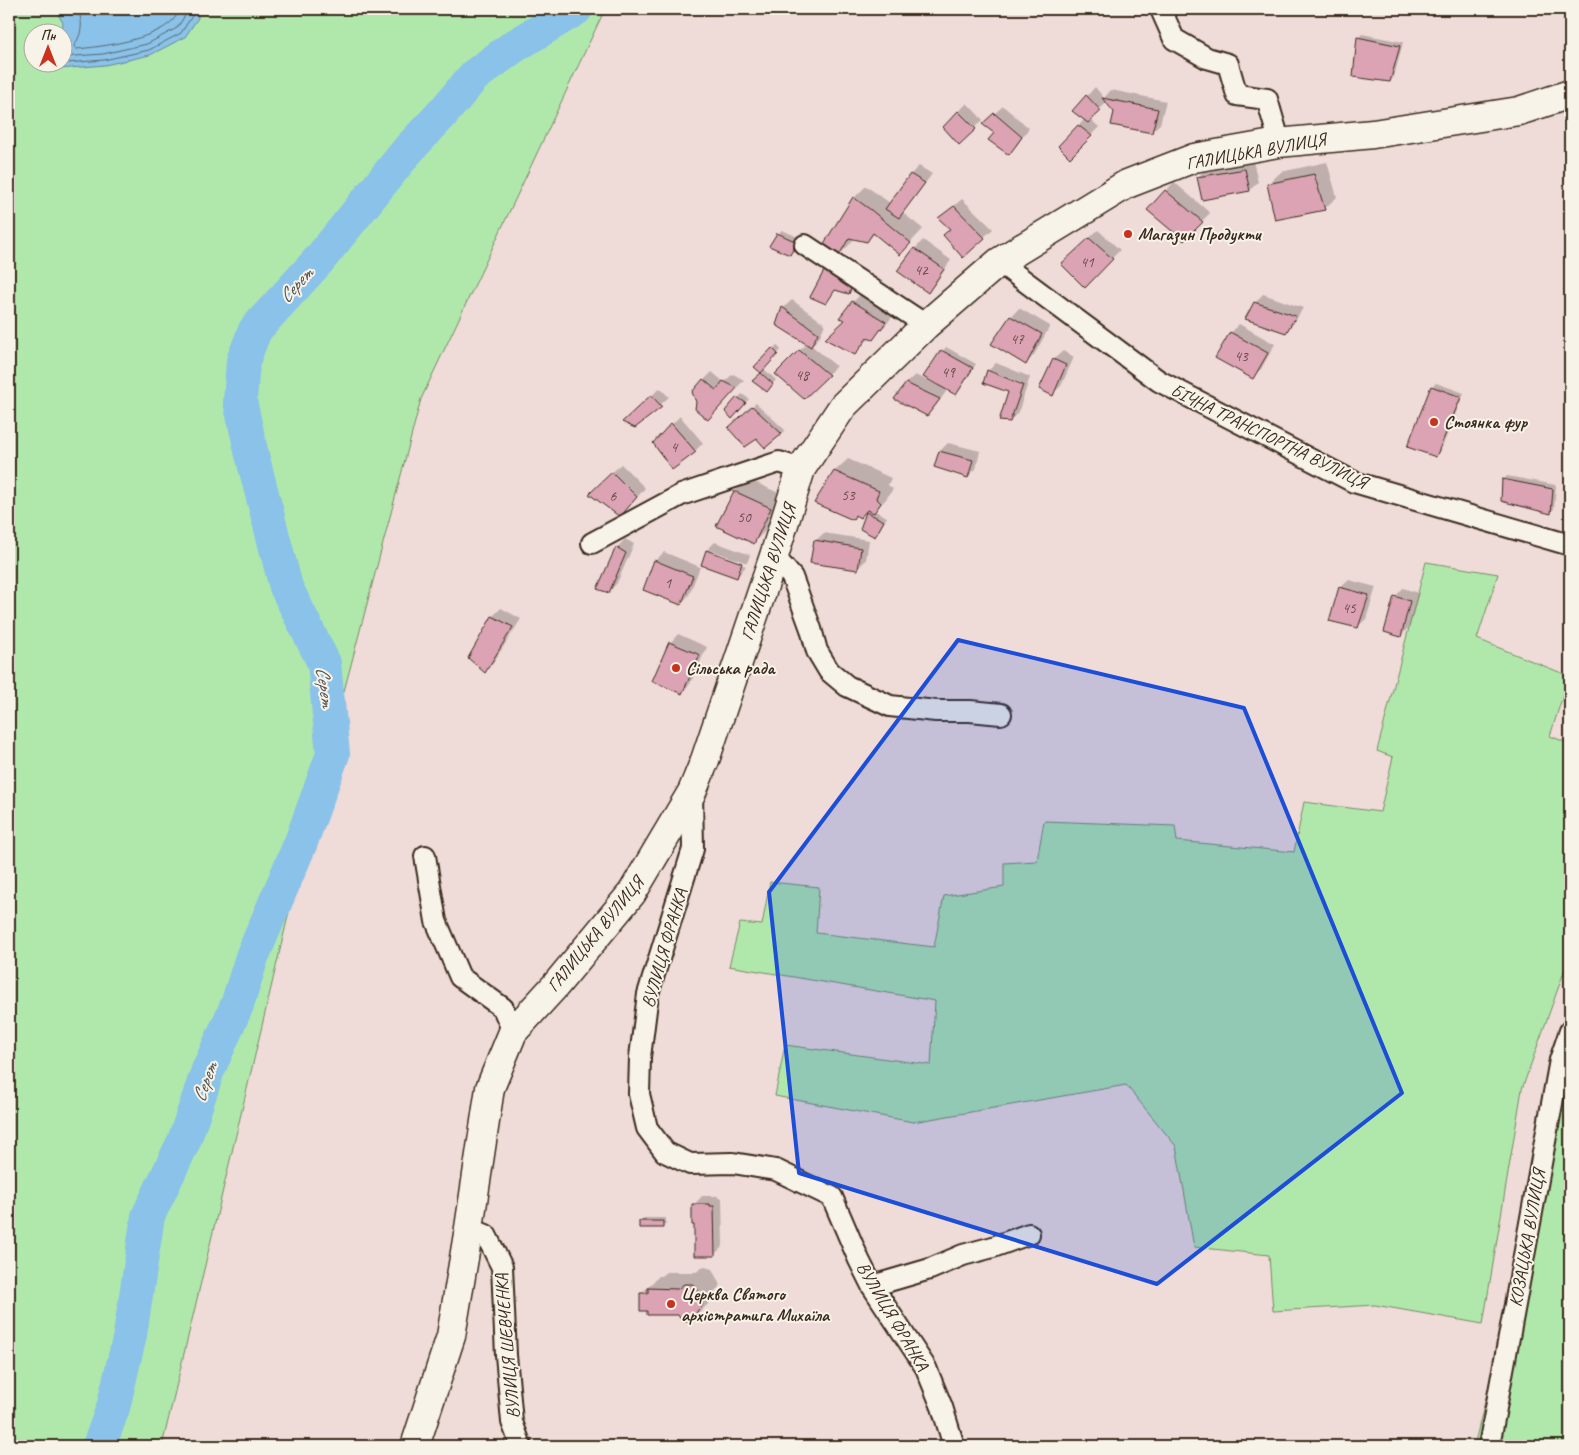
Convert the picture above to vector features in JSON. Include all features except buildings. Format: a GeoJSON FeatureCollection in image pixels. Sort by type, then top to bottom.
{"type":"FeatureCollection","features":[{"type":"Feature","properties":{"kind":"main road","name":"ГАЛИЦЬКА ВУЛИЦЯ"},"geometry":{"type":"LineString","coordinates":[[415,1446],[451,1336],[470,1228],[490,1088],[514,1032],[632,893],[692,792],[708,751],[774,556],[801,469],[843,406],[926,324],[999,262],[1127,184],[1194,158],[1278,143],[1373,134],[1519,111],[1570,94]]}},
{"type":"Feature","properties":{"kind":"street"},"geometry":{"type":"LineString","coordinates":[[1162,9],[1174,39],[1207,58],[1228,64],[1237,95],[1267,99],[1278,143]]}},
{"type":"Feature","properties":{"kind":"street"},"geometry":{"type":"LineString","coordinates":[[805,245],[926,324]]}},
{"type":"Feature","properties":{"kind":"street","name":"БІЧНА ТРАНСПОРТНА ВУЛИЦЯ"},"geometry":{"type":"LineString","coordinates":[[999,262],[1159,381],[1354,482],[1570,545]]}},
{"type":"Feature","properties":{"kind":"street"},"geometry":{"type":"LineString","coordinates":[[592,543],[681,495],[778,462],[801,469]]}},
{"type":"Feature","properties":{"kind":"street"},"geometry":{"type":"LineString","coordinates":[[774,556],[792,577],[812,629],[817,651],[829,671],[847,686],[890,706],[936,711],[970,711],[1001,714]]}},
{"type":"Feature","properties":{"kind":"street","name":"ВУЛИЦЯ ФРАНКА"},"geometry":{"type":"LineString","coordinates":[[692,792],[693,849],[648,994],[640,1057],[639,1094],[647,1128],[665,1152],[690,1164],[733,1163],[776,1170],[832,1196],[872,1286],[926,1368],[942,1407],[954,1446]]}},
{"type":"Feature","properties":{"kind":"street"},"geometry":{"type":"LineString","coordinates":[[425,856],[436,921],[460,977],[503,1008],[514,1032]]}},
{"type":"Feature","properties":{"kind":"street","name":"КОЗАЦЬКА ВУЛИЦЯ"},"geometry":{"type":"LineString","coordinates":[[1489,1446],[1560,1060],[1570,1031]]}},
{"type":"Feature","properties":{"kind":"street","name":"ВУЛИЦЯ ШЕВЧЕНКА"},"geometry":{"type":"LineString","coordinates":[[470,1228],[486,1235],[502,1267],[506,1355],[512,1422],[521,1446]]}},
{"type":"Feature","properties":{"kind":"street"},"geometry":{"type":"LineString","coordinates":[[872,1286],[930,1269],[964,1255],[1030,1234]]}},
{"type":"Feature","properties":{"kind":"highlighted area"},"geometry":{"type":"Polygon","coordinates":[[[958,640],[1244,708],[1402,1093],[1157,1284],[799,1173],[769,892],[958,640]]]}},
{"type":"Feature","properties":{"kind":"green space"},"geometry":{"type":"Polygon","coordinates":[[[9,9],[605,9],[421,399],[319,786],[162,1446],[9,1446],[9,9]]]}},
{"type":"Feature","properties":{"kind":"green space"},"geometry":{"type":"Polygon","coordinates":[[[1426,562],[1498,574],[1477,639],[1569,676],[1550,736],[1570,744],[1570,955],[1522,1089],[1483,1324],[1375,1305],[1273,1311],[1269,1255],[1194,1247],[1176,1146],[1126,1085],[913,1122],[775,1096],[785,1045],[931,1065],[935,1001],[729,966],[740,923],[762,925],[770,882],[819,887],[816,933],[934,947],[944,896],[1004,887],[1004,863],[1037,861],[1044,821],[1175,826],[1177,841],[1294,852],[1304,802],[1380,812],[1393,757],[1377,751],[1426,562]]]}},
{"type":"Feature","properties":{"kind":"green space"},"geometry":{"type":"Polygon","coordinates":[[[1561,1097],[1570,1099],[1570,1446],[1474,1446],[1561,1097]]]}},
{"type":"Feature","properties":{"kind":"water"},"geometry":{"type":"Polygon","coordinates":[[[55,9],[198,9],[198,18],[185,37],[150,55],[105,65],[72,68],[72,22],[62,22],[55,9]]]}},
{"type":"Feature","properties":{"kind":"waterway","name":"Серет"},"geometry":{"type":"LineString","coordinates":[[99,1446],[113,1408],[130,1335],[148,1216],[184,1141],[208,1070],[237,1005],[252,957],[301,842],[333,754],[324,663],[286,587],[252,455],[240,401],[243,361],[255,330],[318,261],[408,150],[474,76],[513,47],[576,9]]}},
{"type":"Feature","properties":{"kind":"place","name":"Магазин Продукти"},"geometry":{"type":"Point","coordinates":[1128,234]}},
{"type":"Feature","properties":{"kind":"place","name":"Стоянка фур"},"geometry":{"type":"Point","coordinates":[1434,422]}},
{"type":"Feature","properties":{"kind":"place","name":"Сільська рада"},"geometry":{"type":"Point","coordinates":[676,668]}},
{"type":"Feature","properties":{"kind":"place","name":"Церква Святого архістратига Михаїла"},"geometry":{"type":"Point","coordinates":[671,1304]}}]}
